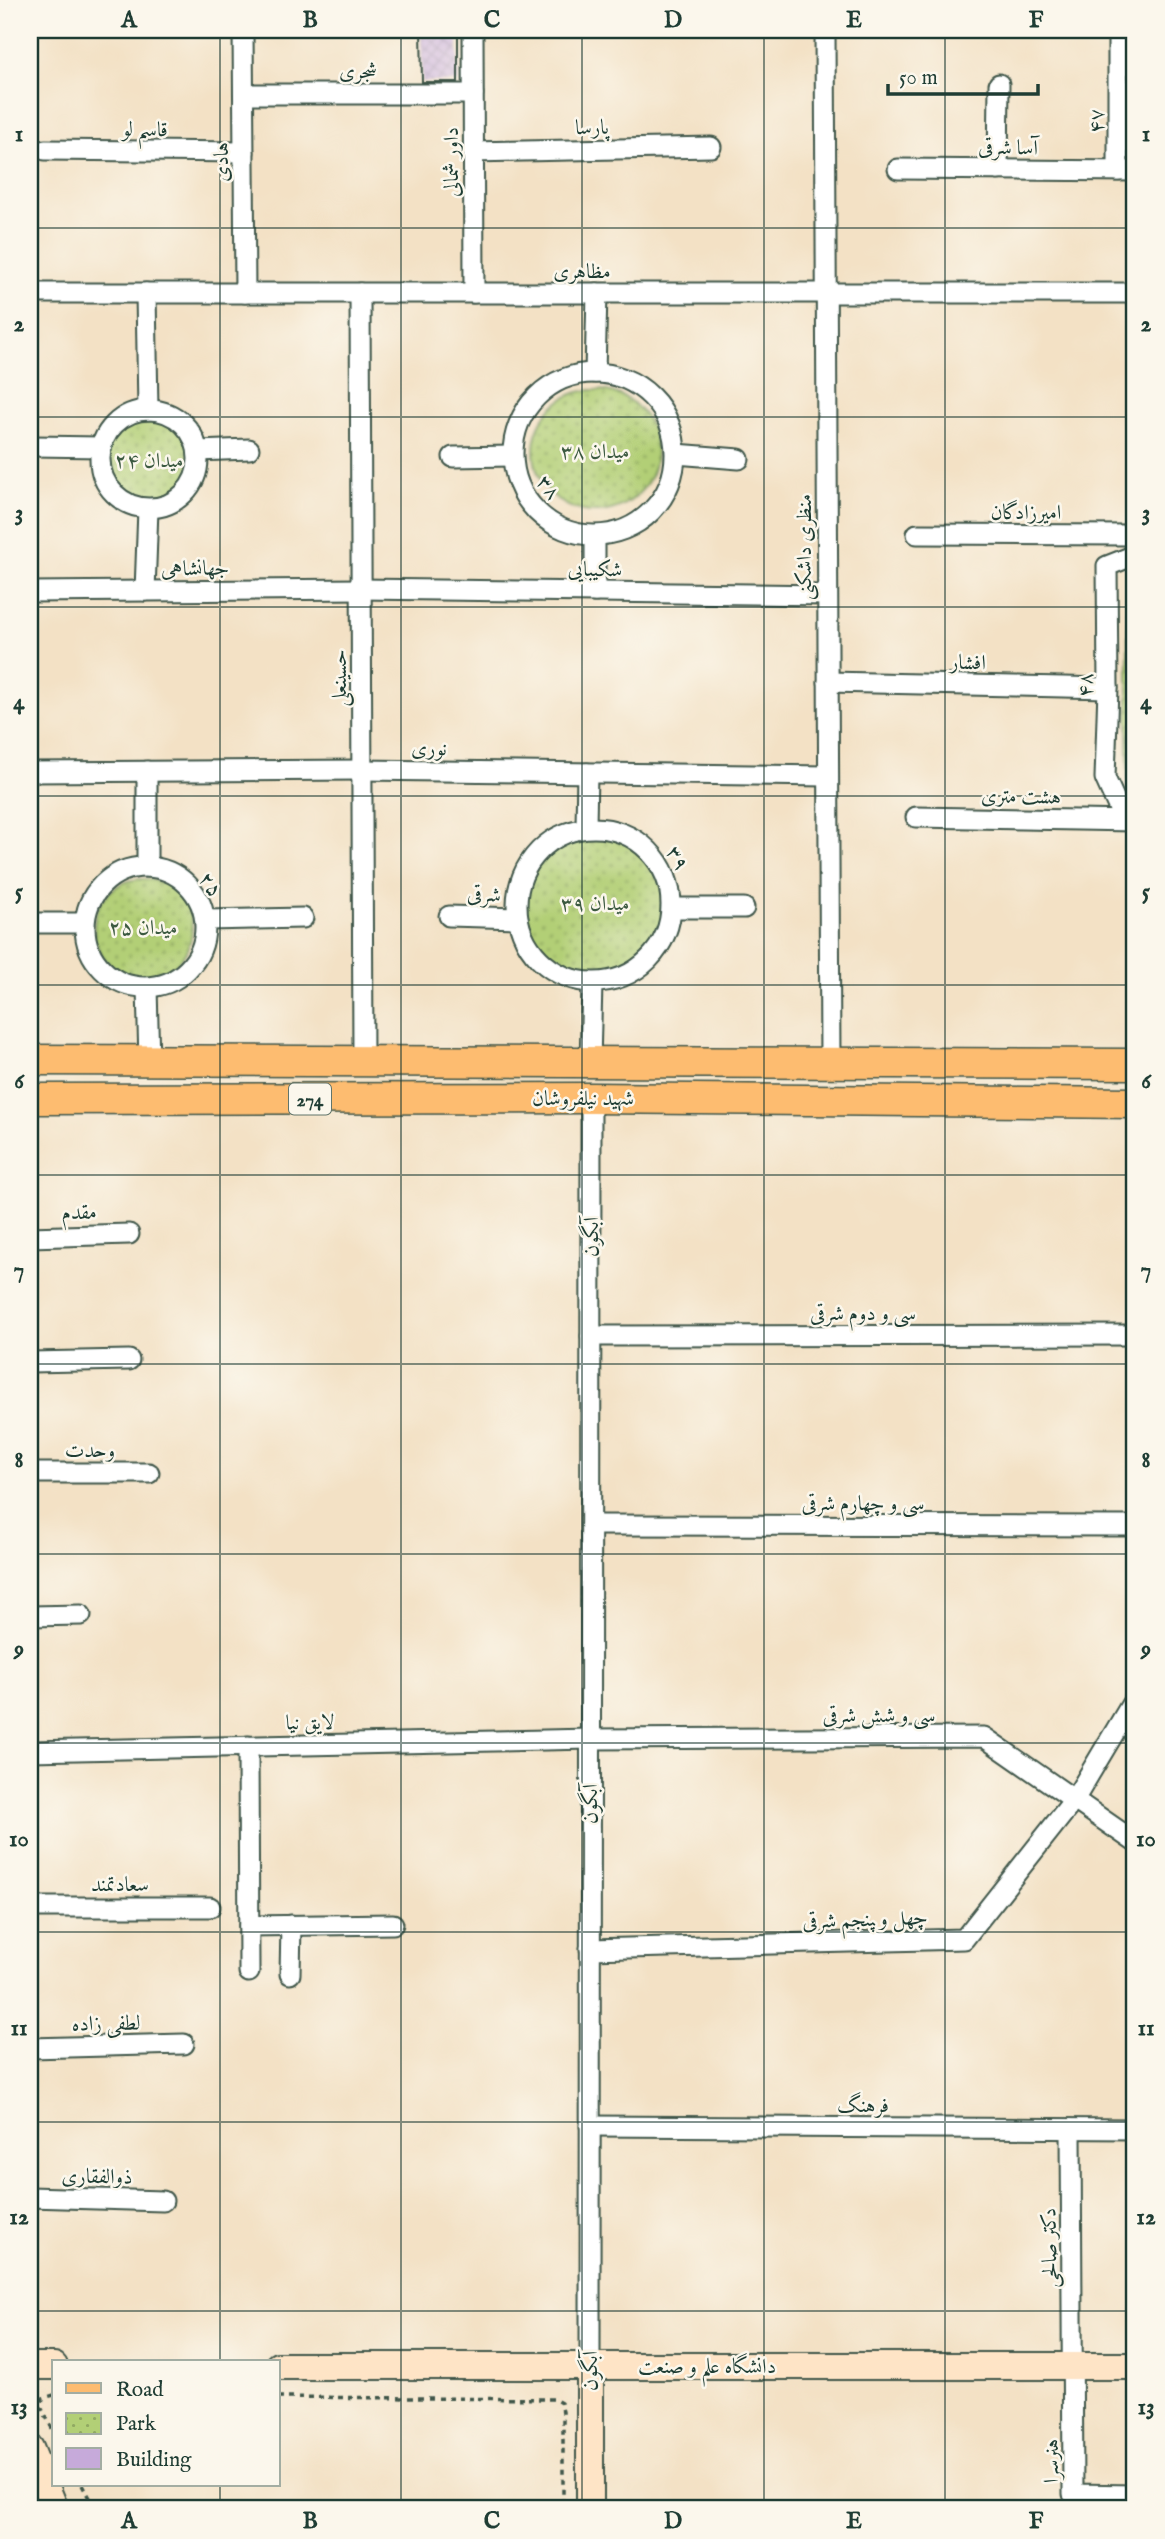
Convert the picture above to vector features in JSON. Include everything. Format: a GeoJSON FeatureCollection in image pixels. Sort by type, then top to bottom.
{"type":"FeatureCollection","features":[{"type":"Feature","properties":{"kind":"main road","name":"274"},"geometry":{"type":"LineString","coordinates":[[30,1060],[590,1063]]}},
{"type":"Feature","properties":{"kind":"main road","name":"شهید نیلفروشان"},"geometry":{"type":"LineString","coordinates":[[590,1063],[1135,1064]]}},
{"type":"Feature","properties":{"kind":"main road"},"geometry":{"type":"LineString","coordinates":[[590,1063],[591,1098]]}},
{"type":"Feature","properties":{"kind":"main road","name":"شهید نیلفروشان"},"geometry":{"type":"LineString","coordinates":[[30,1099],[591,1098],[1135,1102]]}},
{"type":"Feature","properties":{"kind":"main road"},"geometry":{"type":"LineString","coordinates":[[30,2366],[52,2366]]}},
{"type":"Feature","properties":{"kind":"main road","name":"دانشگاه علم و صنعت"},"geometry":{"type":"LineString","coordinates":[[280,2366],[1135,2367]]}},
{"type":"Feature","properties":{"kind":"main road"},"geometry":{"type":"LineString","coordinates":[[537,2366],[566,2382],[577,2393],[590,2426]]}},
{"type":"Feature","properties":{"kind":"main road","name":"آبگون"},"geometry":{"type":"LineString","coordinates":[[590,2366],[590,2509]]}},
{"type":"Feature","properties":{"kind":"main road"},"geometry":{"type":"LineString","coordinates":[[30,2448],[55,2509]]}},
{"type":"Feature","properties":{"kind":"street","name":"هادی"},"geometry":{"type":"LineString","coordinates":[[243,30],[245,293]]}},
{"type":"Feature","properties":{"kind":"street","name":"داور شمالی"},"geometry":{"type":"LineString","coordinates":[[473,30],[474,293]]}},
{"type":"Feature","properties":{"kind":"street","name":"منظری داشکنی"},"geometry":{"type":"LineString","coordinates":[[825,30],[830,1063]]}},
{"type":"Feature","properties":{"kind":"street","name":"۴۷"},"geometry":{"type":"LineString","coordinates":[[1118,30],[1127,171]]}},
{"type":"Feature","properties":{"kind":"street"},"geometry":{"type":"LineString","coordinates":[[998,170],[999,84]]}},
{"type":"Feature","properties":{"kind":"street","name":"شجری"},"geometry":{"type":"LineString","coordinates":[[244,94],[473,94]]}},
{"type":"Feature","properties":{"kind":"street","name":"پارسا"},"geometry":{"type":"LineString","coordinates":[[474,152],[711,147]]}},
{"type":"Feature","properties":{"kind":"street","name":"قاسم لو"},"geometry":{"type":"LineString","coordinates":[[45,150],[244,152]]}},
{"type":"Feature","properties":{"kind":"street","name":"آسا شرقی"},"geometry":{"type":"LineString","coordinates":[[898,169],[1127,171]]}},
{"type":"Feature","properties":{"kind":"street","name":"مظاهری"},"geometry":{"type":"LineString","coordinates":[[30,293],[1135,293]]}},
{"type":"Feature","properties":{"kind":"street"},"geometry":{"type":"LineString","coordinates":[[146,293],[148,410]]}},
{"type":"Feature","properties":{"kind":"street","name":"حسینعلی"},"geometry":{"type":"LineString","coordinates":[[360,293],[363,1061]]}},
{"type":"Feature","properties":{"kind":"street"},"geometry":{"type":"LineString","coordinates":[[595,373],[597,293]]}},
{"type":"Feature","properties":{"kind":"street","name":"۳۸"},"geometry":{"type":"LineString","coordinates":[[595,373],[620,377],[643,388],[661,406],[672,429],[676,454],[673,479],[661,502],[643,520],[620,532],[595,536],[570,533],[547,521],[529,503],[517,481],[512,456],[516,430],[528,407],[546,388],[569,377],[595,373]]}},
{"type":"Feature","properties":{"kind":"street"},"geometry":{"type":"LineString","coordinates":[[148,410],[162,411],[186,426],[198,451],[196,473],[186,492],[162,507],[148,509],[133,506],[109,489],[102,476],[99,461],[107,432],[118,420],[132,412],[148,410]]}},
{"type":"Feature","properties":{"kind":"street"},"geometry":{"type":"LineString","coordinates":[[34,446],[101,447]]}},
{"type":"Feature","properties":{"kind":"street"},"geometry":{"type":"LineString","coordinates":[[198,451],[249,449]]}},
{"type":"Feature","properties":{"kind":"street"},"geometry":{"type":"LineString","coordinates":[[676,454],[739,458]]}},
{"type":"Feature","properties":{"kind":"street"},"geometry":{"type":"LineString","coordinates":[[453,457],[512,456]]}},
{"type":"Feature","properties":{"kind":"street"},"geometry":{"type":"LineString","coordinates":[[145,591],[148,509]]}},
{"type":"Feature","properties":{"kind":"street","name":"امیرزادگان"},"geometry":{"type":"LineString","coordinates":[[917,534],[1135,536]]}},
{"type":"Feature","properties":{"kind":"street"},"geometry":{"type":"LineString","coordinates":[[595,536],[595,592]]}},
{"type":"Feature","properties":{"kind":"street","name":"۴۸"},"geometry":{"type":"LineString","coordinates":[[1130,821],[1105,778],[1108,688],[1107,566],[1135,555]]}},
{"type":"Feature","properties":{"kind":"street","name":"جهانشاهی"},"geometry":{"type":"LineString","coordinates":[[30,592],[361,589]]}},
{"type":"Feature","properties":{"kind":"street","name":"شکیبایی"},"geometry":{"type":"LineString","coordinates":[[361,589],[827,594]]}},
{"type":"Feature","properties":{"kind":"street","name":"افشار"},"geometry":{"type":"LineString","coordinates":[[828,681],[1108,688]]}},
{"type":"Feature","properties":{"kind":"street","name":"نوری"},"geometry":{"type":"LineString","coordinates":[[30,772],[362,770],[828,776]]}},
{"type":"Feature","properties":{"kind":"street"},"geometry":{"type":"LineString","coordinates":[[147,771],[147,867],[129,869],[104,882],[88,905],[84,923],[85,943],[93,961],[107,975],[124,985],[147,988],[149,1060]]}},
{"type":"Feature","properties":{"kind":"street"},"geometry":{"type":"LineString","coordinates":[[586,827],[587,773]]}},
{"type":"Feature","properties":{"kind":"street","name":"هشت متری"},"geometry":{"type":"LineString","coordinates":[[916,817],[1130,821]]}},
{"type":"Feature","properties":{"kind":"street","name":"۳۹"},"geometry":{"type":"LineString","coordinates":[[586,827],[625,834],[645,846],[660,864],[669,885],[672,908],[667,932],[656,953],[638,970],[616,980],[592,983],[566,977],[543,964],[527,943],[518,918],[518,894],[525,872],[538,852],[557,838],[586,827]]}},
{"type":"Feature","properties":{"kind":"street","name":"۲۵"},"geometry":{"type":"LineString","coordinates":[[147,867],[167,871],[184,881],[197,896],[206,920],[201,950],[192,966],[178,978],[162,986],[147,988]]}},
{"type":"Feature","properties":{"kind":"street"},"geometry":{"type":"LineString","coordinates":[[672,908],[744,908]]}},
{"type":"Feature","properties":{"kind":"street","name":"شرقی"},"geometry":{"type":"LineString","coordinates":[[449,916],[518,918]]}},
{"type":"Feature","properties":{"kind":"street"},"geometry":{"type":"LineString","coordinates":[[206,920],[303,918]]}},
{"type":"Feature","properties":{"kind":"street"},"geometry":{"type":"LineString","coordinates":[[30,923],[84,923]]}},
{"type":"Feature","properties":{"kind":"street"},"geometry":{"type":"LineString","coordinates":[[590,1063],[592,983]]}},
{"type":"Feature","properties":{"kind":"street","name":"آبگون"},"geometry":{"type":"LineString","coordinates":[[590,2366],[591,1098]]}},
{"type":"Feature","properties":{"kind":"street","name":"مقدم"},"geometry":{"type":"LineString","coordinates":[[30,1237],[129,1234]]}},
{"type":"Feature","properties":{"kind":"street","name":"سی و دوم شرقی"},"geometry":{"type":"LineString","coordinates":[[591,1336],[1135,1335]]}},
{"type":"Feature","properties":{"kind":"street"},"geometry":{"type":"LineString","coordinates":[[30,1362],[129,1360]]}},
{"type":"Feature","properties":{"kind":"street","name":"وحدت"},"geometry":{"type":"LineString","coordinates":[[30,1473],[149,1473]]}},
{"type":"Feature","properties":{"kind":"street","name":"سی و چهارم شرقی"},"geometry":{"type":"LineString","coordinates":[[590,1525],[1135,1526]]}},
{"type":"Feature","properties":{"kind":"street"},"geometry":{"type":"LineString","coordinates":[[30,1616],[81,1615]]}},
{"type":"Feature","properties":{"kind":"street"},"geometry":{"type":"LineString","coordinates":[[1074,1800],[1135,1698]]}},
{"type":"Feature","properties":{"kind":"street","name":"سی و شش شرقی"},"geometry":{"type":"LineString","coordinates":[[590,1739],[985,1737],[1135,1842]]}},
{"type":"Feature","properties":{"kind":"street","name":"لایق نیا"},"geometry":{"type":"LineString","coordinates":[[30,1751],[590,1739]]}},
{"type":"Feature","properties":{"kind":"street"},"geometry":{"type":"LineString","coordinates":[[248,1746],[249,1972]]}},
{"type":"Feature","properties":{"kind":"street","name":"چهل و ‍پنجم شرقی"},"geometry":{"type":"LineString","coordinates":[[590,1949],[964,1939],[1074,1800]]}},
{"type":"Feature","properties":{"kind":"street","name":"سعادتمند"},"geometry":{"type":"LineString","coordinates":[[30,1907],[210,1907]]}},
{"type":"Feature","properties":{"kind":"street"},"geometry":{"type":"LineString","coordinates":[[249,1926],[393,1924]]}},
{"type":"Feature","properties":{"kind":"street"},"geometry":{"type":"LineString","coordinates":[[290,1974],[291,1925]]}},
{"type":"Feature","properties":{"kind":"street","name":"لطفی زاده"},"geometry":{"type":"LineString","coordinates":[[30,2048],[184,2044]]}},
{"type":"Feature","properties":{"kind":"street","name":"فرهنگ"},"geometry":{"type":"LineString","coordinates":[[590,2126],[1135,2129]]}},
{"type":"Feature","properties":{"kind":"street","name":"دکتر صالحی"},"geometry":{"type":"LineString","coordinates":[[1071,2129],[1073,2367]]}},
{"type":"Feature","properties":{"kind":"street","name":"ذوالفقاری"},"geometry":{"type":"LineString","coordinates":[[30,2197],[163,2201]]}},
{"type":"Feature","properties":{"kind":"street","name":"هنرسرا"},"geometry":{"type":"LineString","coordinates":[[1073,2367],[1073,2494],[1135,2495]]}},
{"type":"Feature","properties":{"kind":"path"},"geometry":{"type":"LineString","coordinates":[[52,2396],[43,2398],[41,2407],[52,2428]]}},
{"type":"Feature","properties":{"kind":"path"},"geometry":{"type":"LineString","coordinates":[[280,2397],[554,2399],[561,2403],[563,2412],[563,2509]]}},
{"type":"Feature","properties":{"kind":"path"},"geometry":{"type":"LineString","coordinates":[[83,2486],[95,2509]]}},
{"type":"Feature","properties":{"kind":"green space","name":"میدان ۳۸"},"geometry":{"type":"Polygon","coordinates":[[[595,390],[618,394],[638,408],[652,428],[656,451],[652,474],[638,494],[618,508],[595,512],[572,508],[552,494],[538,474],[534,451],[538,428],[552,408],[572,394],[595,390]]]}},
{"type":"Feature","properties":{"kind":"green space","name":"میدان ۲۴"},"geometry":{"type":"Polygon","coordinates":[[[149,414],[167,417],[182,427],[192,442],[195,460],[192,478],[182,493],[167,503],[149,506],[131,503],[116,493],[106,478],[103,460],[106,442],[116,427],[131,417],[149,414]]]}},
{"type":"Feature","properties":{"kind":"green space"},"geometry":{"type":"Polygon","coordinates":[[[1128,586],[1135,586],[1135,794],[1128,794],[1128,586]]]}},
{"type":"Feature","properties":{"kind":"green space","name":"میدان ۳۹"},"geometry":{"type":"Polygon","coordinates":[[[609,831],[645,846],[672,908],[656,953],[592,983],[527,943],[525,872],[557,838],[609,831]]]}},
{"type":"Feature","properties":{"kind":"green space","name":"میدان ۲۵"},"geometry":{"type":"Polygon","coordinates":[[[143,879],[170,887],[184,901],[192,928],[184,955],[170,969],[143,977],[116,969],[102,955],[94,928],[102,901],[116,887],[143,879]]]}},
{"type":"Feature","properties":{"kind":"building"},"geometry":{"type":"Polygon","coordinates":[[[421,30],[458,30],[458,82],[422,82],[421,30]]]}}]}
